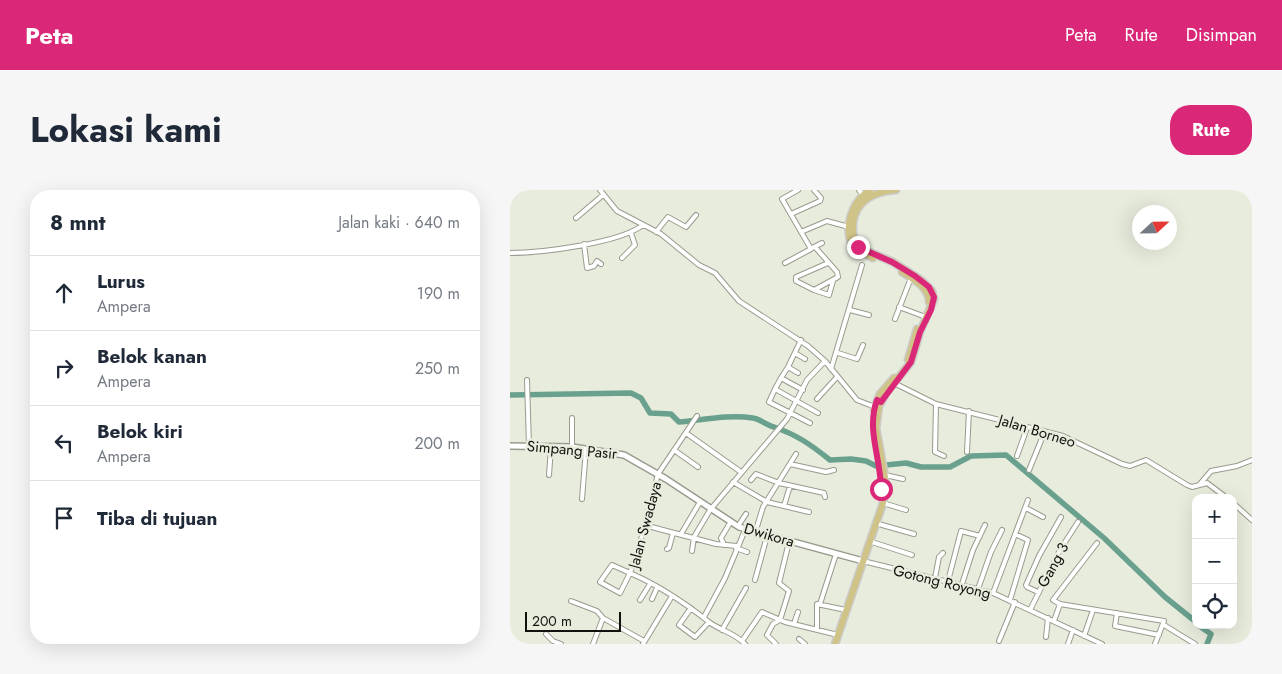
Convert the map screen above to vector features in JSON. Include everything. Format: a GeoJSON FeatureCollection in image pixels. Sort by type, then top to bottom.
{"type":"FeatureCollection","features":[{"type":"Feature","properties":{"kind":"main road"},"geometry":{"type":"LineString","coordinates":[[880,460],[876,428],[879,401],[908,359],[929,296],[923,287],[911,278],[885,263],[856,250],[849,238],[849,227],[854,207],[866,193],[896,190]]}},
{"type":"Feature","properties":{"kind":"main road"},"geometry":{"type":"LineString","coordinates":[[866,193],[857,210],[854,221],[853,236],[857,245],[892,262],[915,276],[929,287],[934,297],[913,358],[874,407],[872,433],[883,472],[882,503],[868,541]]}},
{"type":"Feature","properties":{"kind":"main road"},"geometry":{"type":"LineString","coordinates":[[833,644],[868,541],[880,497],[883,472]]}},
{"type":"Feature","properties":{"kind":"street"},"geometry":{"type":"LineString","coordinates":[[600,190],[617,211],[656,232],[699,265],[715,273],[739,301],[801,340],[825,361],[860,402],[874,407]]}},
{"type":"Feature","properties":{"kind":"street"},"geometry":{"type":"LineString","coordinates":[[798,190],[782,198],[801,232],[839,276],[814,290]]}},
{"type":"Feature","properties":{"kind":"street"},"geometry":{"type":"LineString","coordinates":[[791,214],[820,201],[821,198],[814,190]]}},
{"type":"Feature","properties":{"kind":"street"},"geometry":{"type":"LineString","coordinates":[[576,218],[603,195]]}},
{"type":"Feature","properties":{"kind":"street"},"geometry":{"type":"LineString","coordinates":[[656,232],[668,216],[686,227],[696,215]]}},
{"type":"Feature","properties":{"kind":"street"},"geometry":{"type":"LineString","coordinates":[[801,232],[827,221],[849,227]]}},
{"type":"Feature","properties":{"kind":"street"},"geometry":{"type":"LineString","coordinates":[[510,253],[584,244],[631,233],[643,225]]}},
{"type":"Feature","properties":{"kind":"street"},"geometry":{"type":"LineString","coordinates":[[622,258],[635,245],[631,233]]}},
{"type":"Feature","properties":{"kind":"street"},"geometry":{"type":"LineString","coordinates":[[785,263],[822,242]]}},
{"type":"Feature","properties":{"kind":"street"},"geometry":{"type":"LineString","coordinates":[[584,244],[587,268],[594,266],[597,261],[600,264]]}},
{"type":"Feature","properties":{"kind":"street"},"geometry":{"type":"LineString","coordinates":[[828,263],[795,278],[796,281],[829,295],[833,280]]}},
{"type":"Feature","properties":{"kind":"street"},"geometry":{"type":"LineString","coordinates":[[831,369],[838,353],[862,266]]}},
{"type":"Feature","properties":{"kind":"street"},"geometry":{"type":"LineString","coordinates":[[895,319],[911,278]]}},
{"type":"Feature","properties":{"kind":"street"},"geometry":{"type":"LineString","coordinates":[[899,307],[923,316]]}},
{"type":"Feature","properties":{"kind":"street"},"geometry":{"type":"LineString","coordinates":[[850,310],[869,315]]}},
{"type":"Feature","properties":{"kind":"street"},"geometry":{"type":"LineString","coordinates":[[801,340],[768,401],[810,423]]}},
{"type":"Feature","properties":{"kind":"street"},"geometry":{"type":"LineString","coordinates":[[838,353],[857,359],[863,345]]}},
{"type":"Feature","properties":{"kind":"street"},"geometry":{"type":"LineString","coordinates":[[795,352],[805,359]]}},
{"type":"Feature","properties":{"kind":"street"},"geometry":{"type":"LineString","coordinates":[[692,551],[694,537],[710,510],[790,414],[807,380],[825,361]]}},
{"type":"Feature","properties":{"kind":"street"},"geometry":{"type":"LineString","coordinates":[[788,367],[798,372]]}},
{"type":"Feature","properties":{"kind":"street"},"geometry":{"type":"LineString","coordinates":[[817,399],[837,377]]}},
{"type":"Feature","properties":{"kind":"street"},"geometry":{"type":"LineString","coordinates":[[781,378],[803,390]]}},
{"type":"Feature","properties":{"kind":"street"},"geometry":{"type":"LineString","coordinates":[[527,380],[528,446]]}},
{"type":"Feature","properties":{"kind":"street","name":"Jalan Borneo"},"geometry":{"type":"LineString","coordinates":[[894,384],[936,404],[1075,440],[1122,464],[1130,466],[1146,460],[1187,485],[1192,487],[1200,484],[1210,484],[1222,494]]}},
{"type":"Feature","properties":{"kind":"street"},"geometry":{"type":"LineString","coordinates":[[775,389],[818,413]]}},
{"type":"Feature","properties":{"kind":"street"},"geometry":{"type":"LineString","coordinates":[[936,404],[935,452],[944,456]]}},
{"type":"Feature","properties":{"kind":"street"},"geometry":{"type":"LineString","coordinates":[[967,452],[968,411]]}},
{"type":"Feature","properties":{"kind":"street","name":"Jalan Swadaya"},"geometry":{"type":"LineString","coordinates":[[632,574],[658,474],[697,416]]}},
{"type":"Feature","properties":{"kind":"street"},"geometry":{"type":"LineString","coordinates":[[572,418],[572,447]]}},
{"type":"Feature","properties":{"kind":"street"},"geometry":{"type":"LineString","coordinates":[[1017,456],[1027,428]]}},
{"type":"Feature","properties":{"kind":"street"},"geometry":{"type":"LineString","coordinates":[[1029,470],[1045,431]]}},
{"type":"Feature","properties":{"kind":"street"},"geometry":{"type":"LineString","coordinates":[[686,433],[741,472]]}},
{"type":"Feature","properties":{"kind":"street","name":"Simpang Pasir"},"geometry":{"type":"LineString","coordinates":[[510,446],[572,447],[624,455],[658,474]]}},
{"type":"Feature","properties":{"kind":"street"},"geometry":{"type":"LineString","coordinates":[[549,475],[551,447]]}},
{"type":"Feature","properties":{"kind":"street"},"geometry":{"type":"LineString","coordinates":[[582,499],[586,449]]}},
{"type":"Feature","properties":{"kind":"street"},"geometry":{"type":"LineString","coordinates":[[674,450],[698,467]]}},
{"type":"Feature","properties":{"kind":"street"},"geometry":{"type":"LineString","coordinates":[[755,533],[767,502],[796,454]]}},
{"type":"Feature","properties":{"kind":"street"},"geometry":{"type":"LineString","coordinates":[[1200,484],[1211,471],[1252,460]]}},
{"type":"Feature","properties":{"kind":"street"},"geometry":{"type":"LineString","coordinates":[[790,464],[826,472],[834,470]]}},
{"type":"Feature","properties":{"kind":"street"},"geometry":{"type":"LineString","coordinates":[[883,472],[903,479]]}},
{"type":"Feature","properties":{"kind":"street","name":"Dwikora"},"geometry":{"type":"LineString","coordinates":[[658,474],[730,523],[745,530],[862,561]]}},
{"type":"Feature","properties":{"kind":"street"},"geometry":{"type":"LineString","coordinates":[[751,480],[756,474],[779,483],[824,493],[825,497]]}},
{"type":"Feature","properties":{"kind":"street"},"geometry":{"type":"LineString","coordinates":[[733,482],[767,502],[810,512]]}},
{"type":"Feature","properties":{"kind":"street"},"geometry":{"type":"LineString","coordinates":[[784,506],[790,486]]}},
{"type":"Feature","properties":{"kind":"street"},"geometry":{"type":"LineString","coordinates":[[993,593],[1028,500]]}},
{"type":"Feature","properties":{"kind":"street"},"geometry":{"type":"LineString","coordinates":[[681,534],[700,502]]}},
{"type":"Feature","properties":{"kind":"street"},"geometry":{"type":"LineString","coordinates":[[882,503],[906,510]]}},
{"type":"Feature","properties":{"kind":"street"},"geometry":{"type":"LineString","coordinates":[[1237,507],[1252,520]]}},
{"type":"Feature","properties":{"kind":"street"},"geometry":{"type":"LineString","coordinates":[[1026,508],[1044,517]]}},
{"type":"Feature","properties":{"kind":"street"},"geometry":{"type":"LineString","coordinates":[[738,526],[746,514]]}},
{"type":"Feature","properties":{"kind":"street"},"geometry":{"type":"LineString","coordinates":[[1038,592],[1027,588],[1027,584],[1039,556],[1061,517]]}},
{"type":"Feature","properties":{"kind":"street","name":"Gang 3"},"geometry":{"type":"LineString","coordinates":[[1030,610],[1038,592],[1078,522]]}},
{"type":"Feature","properties":{"kind":"street"},"geometry":{"type":"LineString","coordinates":[[724,544],[721,538],[730,523]]}},
{"type":"Feature","properties":{"kind":"street"},"geometry":{"type":"LineString","coordinates":[[875,523],[914,534]]}},
{"type":"Feature","properties":{"kind":"street"},"geometry":{"type":"LineString","coordinates":[[644,525],[737,547],[747,552]]}},
{"type":"Feature","properties":{"kind":"street"},"geometry":{"type":"LineString","coordinates":[[962,584],[985,525]]}},
{"type":"Feature","properties":{"kind":"street"},"geometry":{"type":"LineString","coordinates":[[704,617],[725,578],[745,530]]}},
{"type":"Feature","properties":{"kind":"street"},"geometry":{"type":"LineString","coordinates":[[978,589],[991,552],[1002,530]]}},
{"type":"Feature","properties":{"kind":"street"},"geometry":{"type":"LineString","coordinates":[[948,581],[961,531],[980,536]]}},
{"type":"Feature","properties":{"kind":"street"},"geometry":{"type":"LineString","coordinates":[[667,549],[669,548],[673,533]]}},
{"type":"Feature","properties":{"kind":"street"},"geometry":{"type":"LineString","coordinates":[[1010,600],[1028,540],[1014,534]]}},
{"type":"Feature","properties":{"kind":"street"},"geometry":{"type":"LineString","coordinates":[[755,580],[768,536]]}},
{"type":"Feature","properties":{"kind":"street"},"geometry":{"type":"LineString","coordinates":[[868,541],[912,555]]}},
{"type":"Feature","properties":{"kind":"street"},"geometry":{"type":"LineString","coordinates":[[776,644],[767,635],[772,626],[780,620],[789,591],[779,583],[789,542]]}},
{"type":"Feature","properties":{"kind":"street"},"geometry":{"type":"LineString","coordinates":[[1097,543],[1053,599],[1060,604],[1164,622],[1164,625],[1195,644]]}},
{"type":"Feature","properties":{"kind":"street"},"geometry":{"type":"LineString","coordinates":[[936,578],[939,557],[943,553]]}},
{"type":"Feature","properties":{"kind":"street"},"geometry":{"type":"LineString","coordinates":[[817,629],[817,605],[820,604],[836,554]]}},
{"type":"Feature","properties":{"kind":"street","name":"Gotong Royong"},"geometry":{"type":"LineString","coordinates":[[862,561],[993,593],[1101,644]]}},
{"type":"Feature","properties":{"kind":"street"},"geometry":{"type":"LineString","coordinates":[[632,574],[620,593],[600,582],[612,565],[632,574],[672,596],[709,622],[736,636],[744,643],[762,612],[780,620],[837,635]]}},
{"type":"Feature","properties":{"kind":"street"},"geometry":{"type":"LineString","coordinates":[[640,600],[650,584]]}},
{"type":"Feature","properties":{"kind":"street"},"geometry":{"type":"LineString","coordinates":[[652,599],[657,588]]}},
{"type":"Feature","properties":{"kind":"street"},"geometry":{"type":"LineString","coordinates":[[722,630],[746,588]]}},
{"type":"Feature","properties":{"kind":"street"},"geometry":{"type":"LineString","coordinates":[[570,601],[597,611],[603,618],[644,643],[672,596]]}},
{"type":"Feature","properties":{"kind":"street"},"geometry":{"type":"LineString","coordinates":[[999,640],[1015,602]]}},
{"type":"Feature","properties":{"kind":"street"},"geometry":{"type":"LineString","coordinates":[[820,604],[845,610]]}},
{"type":"Feature","properties":{"kind":"street"},"geometry":{"type":"LineString","coordinates":[[1054,621],[1060,604]]}},
{"type":"Feature","properties":{"kind":"street"},"geometry":{"type":"LineString","coordinates":[[691,608],[679,625],[680,628],[695,638],[709,622]]}},
{"type":"Feature","properties":{"kind":"street"},"geometry":{"type":"LineString","coordinates":[[1084,636],[1093,610]]}},
{"type":"Feature","properties":{"kind":"street"},"geometry":{"type":"LineString","coordinates":[[794,624],[798,612]]}},
{"type":"Feature","properties":{"kind":"street"},"geometry":{"type":"LineString","coordinates":[[1117,613],[1116,626],[1159,635]]}},
{"type":"Feature","properties":{"kind":"street"},"geometry":{"type":"LineString","coordinates":[[593,644],[603,618]]}},
{"type":"Feature","properties":{"kind":"street"},"geometry":{"type":"LineString","coordinates":[[1046,638],[1048,618]]}},
{"type":"Feature","properties":{"kind":"street"},"geometry":{"type":"LineString","coordinates":[[1155,644],[1164,625]]}},
{"type":"Feature","properties":{"kind":"street"},"geometry":{"type":"LineString","coordinates":[[1068,644],[1073,630]]}},
{"type":"Feature","properties":{"kind":"street"},"geometry":{"type":"LineString","coordinates":[[546,634],[553,641],[561,644]]}},
{"type":"Feature","properties":{"kind":"street"},"geometry":{"type":"LineString","coordinates":[[800,639],[805,644]]}},
{"type":"Feature","properties":{"kind":"waterway"},"geometry":{"type":"LineString","coordinates":[[510,395],[631,393],[641,398],[650,413],[671,414],[679,422],[725,417],[753,418],[797,437],[830,460],[851,459],[866,461],[876,466],[906,463],[921,467],[950,467],[971,456],[1006,455],[1104,538],[1165,597],[1192,619]]}},
{"type":"Feature","properties":{"kind":"waterway"},"geometry":{"type":"LineString","coordinates":[[1204,629],[1211,634],[1207,644]]}},
{"type":"Feature","properties":{"kind":"route"},"geometry":{"type":"LineString","coordinates":[[858,247],[885,258],[921,280],[932,291],[934,300],[920,332],[916,352],[911,362],[881,402],[877,400],[874,407],[872,433],[881,474],[881,489]]}}]}
